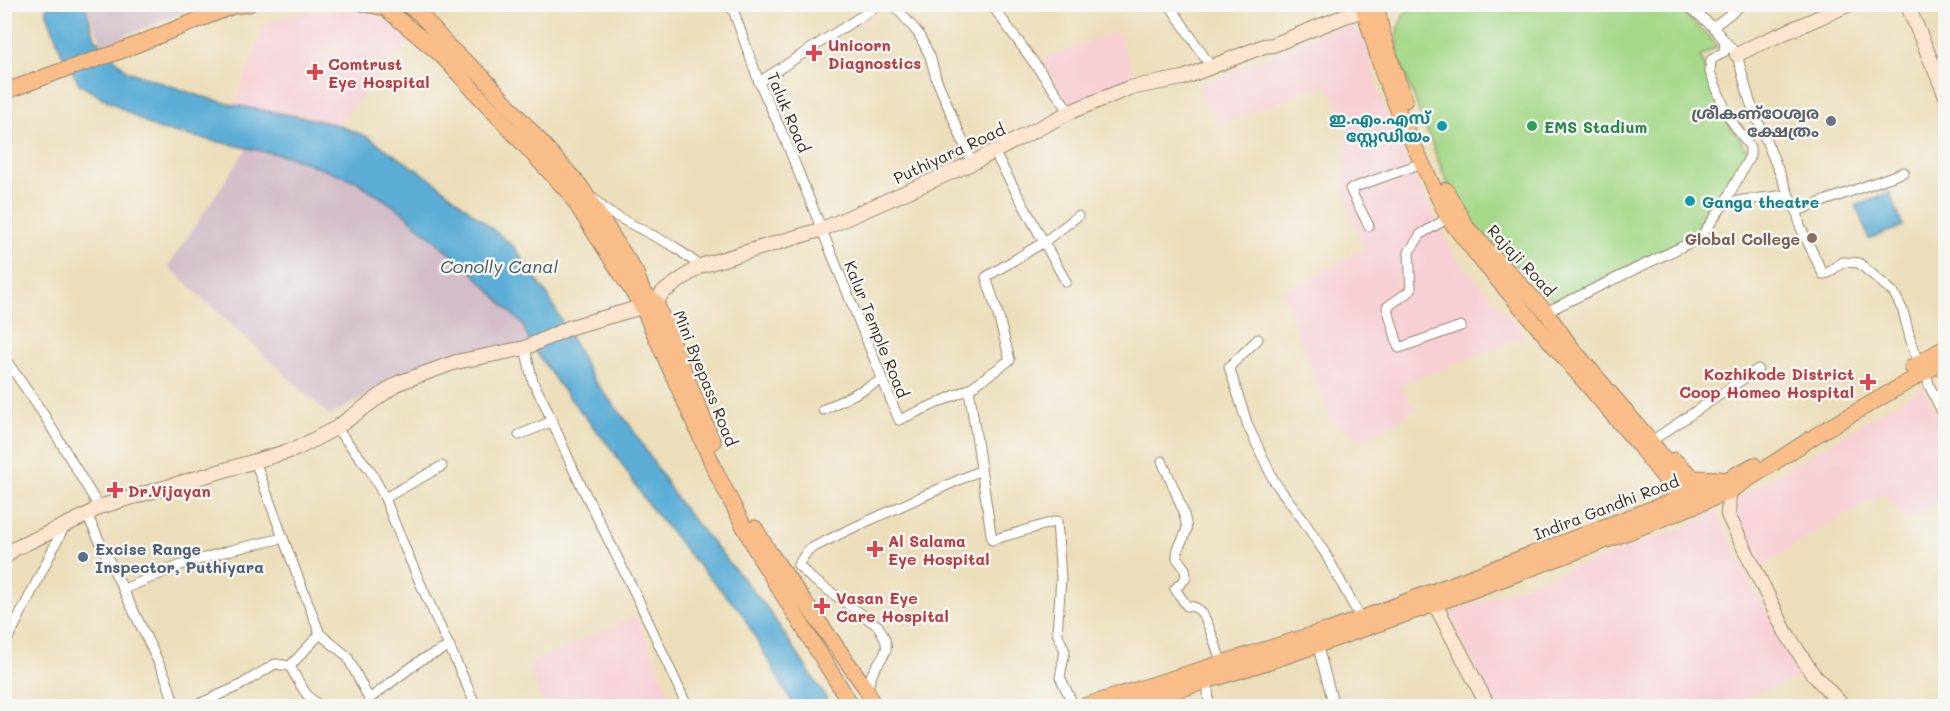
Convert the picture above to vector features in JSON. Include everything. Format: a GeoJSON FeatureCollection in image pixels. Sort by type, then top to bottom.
{"type":"FeatureCollection","features":[{"type":"Feature","properties":{"kind":"main road"},"geometry":{"type":"LineString","coordinates":[[4,92],[118,52],[233,6],[249,4]]}},
{"type":"Feature","properties":{"kind":"main road"},"geometry":{"type":"LineString","coordinates":[[364,4],[385,8],[441,55],[569,193],[649,305],[717,474],[760,558],[852,706]]}},
{"type":"Feature","properties":{"kind":"main road","name":"Mini Byepass Road"},"geometry":{"type":"LineString","coordinates":[[406,4],[420,14],[448,46],[483,77],[581,187],[636,273],[731,485],[770,554],[867,690],[873,706]]}},
{"type":"Feature","properties":{"kind":"main road"},"geometry":{"type":"LineString","coordinates":[[1737,55],[1850,4]]}},
{"type":"Feature","properties":{"kind":"main road"},"geometry":{"type":"LineString","coordinates":[[1907,4],[1946,96]]}},
{"type":"Feature","properties":{"kind":"main road"},"geometry":{"type":"LineString","coordinates":[[1369,6],[1384,76],[1448,218],[1485,265],[1645,438],[1694,478],[1729,486],[1728,514],[1785,631],[1812,673],[1843,706]]}},
{"type":"Feature","properties":{"kind":"main road","name":"Puthiyara Road"},"geometry":{"type":"LineString","coordinates":[[649,305],[700,266],[820,230],[972,163],[1070,112],[1129,88],[1183,78],[1369,6]]}},
{"type":"Feature","properties":{"kind":"main road","name":"Rajaji Road"},"geometry":{"type":"LineString","coordinates":[[1369,6],[1381,28],[1416,129],[1449,198],[1467,228],[1546,312],[1571,347],[1645,438],[1687,500]]}},
{"type":"Feature","properties":{"kind":"main road"},"geometry":{"type":"LineString","coordinates":[[4,558],[14,549],[93,511],[296,449],[336,428],[398,384],[456,362],[525,348],[571,327],[649,305]]}},
{"type":"Feature","properties":{"kind":"main road","name":"Indira Gandhi Road"},"geometry":{"type":"LineString","coordinates":[[1340,632],[1361,619],[1632,516],[1729,486],[1923,367],[1946,347]]}},
{"type":"Feature","properties":{"kind":"main road","name":"Indira Gandhi Road"},"geometry":{"type":"LineString","coordinates":[[1923,367],[1946,360]]}},
{"type":"Feature","properties":{"kind":"main road"},"geometry":{"type":"LineString","coordinates":[[1632,516],[1654,503],[1661,489],[1645,438]]}},
{"type":"Feature","properties":{"kind":"main road","name":"Indira Gandhi Road"},"geometry":{"type":"LineString","coordinates":[[1127,706],[1262,663],[1340,632],[1435,604],[1687,500]]}},
{"type":"Feature","properties":{"kind":"main road"},"geometry":{"type":"LineString","coordinates":[[1435,604],[1488,706]]}},
{"type":"Feature","properties":{"kind":"main road"},"geometry":{"type":"LineString","coordinates":[[1084,706],[1222,664],[1340,632]]}},
{"type":"Feature","properties":{"kind":"main road"},"geometry":{"type":"LineString","coordinates":[[1150,706],[1319,651],[1340,632]]}},
{"type":"Feature","properties":{"kind":"street","name":"Taluk Road"},"geometry":{"type":"LineString","coordinates":[[731,4],[759,82],[785,139],[820,230]]}},
{"type":"Feature","properties":{"kind":"street"},"geometry":{"type":"LineString","coordinates":[[759,82],[880,4]]}},
{"type":"Feature","properties":{"kind":"street"},"geometry":{"type":"LineString","coordinates":[[893,4],[918,33],[930,56],[936,78],[972,163]]}},
{"type":"Feature","properties":{"kind":"street"},"geometry":{"type":"LineString","coordinates":[[991,4],[1070,112]]}},
{"type":"Feature","properties":{"kind":"street"},"geometry":{"type":"LineString","coordinates":[[1169,4],[1211,67]]}},
{"type":"Feature","properties":{"kind":"street"},"geometry":{"type":"LineString","coordinates":[[1686,4],[1713,27],[1737,55],[1750,102],[1823,274],[1843,262],[1859,264],[1894,293],[1903,311],[1913,349],[1946,420]]}},
{"type":"Feature","properties":{"kind":"street"},"geometry":{"type":"LineString","coordinates":[[1713,27],[1743,4]]}},
{"type":"Feature","properties":{"kind":"street"},"geometry":{"type":"LineString","coordinates":[[1546,312],[1700,238],[1724,204],[1750,156],[1750,147],[1728,116],[1710,72],[1711,60],[1724,52],[1725,41]]}},
{"type":"Feature","properties":{"kind":"street"},"geometry":{"type":"LineString","coordinates":[[994,152],[1066,282]]}},
{"type":"Feature","properties":{"kind":"street"},"geometry":{"type":"LineString","coordinates":[[1369,226],[1350,189],[1422,163]]}},
{"type":"Feature","properties":{"kind":"street"},"geometry":{"type":"LineString","coordinates":[[1797,212],[1904,172]]}},
{"type":"Feature","properties":{"kind":"street"},"geometry":{"type":"LineString","coordinates":[[581,187],[608,212],[675,247],[700,266]]}},
{"type":"Feature","properties":{"kind":"street"},"geometry":{"type":"LineString","coordinates":[[1724,204],[1788,195]]}},
{"type":"Feature","properties":{"kind":"street"},"geometry":{"type":"LineString","coordinates":[[1074,706],[1060,676],[1065,651],[1057,633],[1061,579],[1057,521],[992,540],[969,389],[1010,360],[986,277],[1044,242],[1078,216]]}},
{"type":"Feature","properties":{"kind":"street"},"geometry":{"type":"LineString","coordinates":[[1448,218],[1421,234],[1409,252],[1411,290],[1387,307],[1399,348],[1461,326]]}},
{"type":"Feature","properties":{"kind":"street","name":"Kalur Temple Road"},"geometry":{"type":"LineString","coordinates":[[820,230],[899,420],[969,389]]}},
{"type":"Feature","properties":{"kind":"street"},"geometry":{"type":"LineString","coordinates":[[1258,339],[1229,367],[1248,426],[1274,481],[1325,553],[1361,619]]}},
{"type":"Feature","properties":{"kind":"street"},"geometry":{"type":"LineString","coordinates":[[525,348],[533,382],[687,706]]}},
{"type":"Feature","properties":{"kind":"street"},"geometry":{"type":"LineString","coordinates":[[4,357],[44,415],[93,511],[124,589],[166,678],[175,706]]}},
{"type":"Feature","properties":{"kind":"street"},"geometry":{"type":"LineString","coordinates":[[1645,438],[1758,369]]}},
{"type":"Feature","properties":{"kind":"street"},"geometry":{"type":"LineString","coordinates":[[823,410],[882,380]]}},
{"type":"Feature","properties":{"kind":"street"},"geometry":{"type":"LineString","coordinates":[[519,435],[553,422]]}},
{"type":"Feature","properties":{"kind":"street"},"geometry":{"type":"LineString","coordinates":[[336,428],[370,470],[385,498],[417,579],[476,706]]}},
{"type":"Feature","properties":{"kind":"street"},"geometry":{"type":"LineString","coordinates":[[255,461],[320,634],[347,656],[368,703],[421,660],[450,646]]}},
{"type":"Feature","properties":{"kind":"street"},"geometry":{"type":"LineString","coordinates":[[1162,461],[1185,520],[1186,532],[1177,547],[1177,558],[1185,569],[1186,578],[1175,589],[1187,606],[1194,606],[1200,611],[1222,664]]}},
{"type":"Feature","properties":{"kind":"street"},"geometry":{"type":"LineString","coordinates":[[385,498],[442,466]]}},
{"type":"Feature","properties":{"kind":"street"},"geometry":{"type":"LineString","coordinates":[[867,690],[872,674],[885,656],[885,637],[878,626],[811,578],[798,565],[808,550],[981,470]]}},
{"type":"Feature","properties":{"kind":"street"},"geometry":{"type":"LineString","coordinates":[[4,647],[65,525]]}},
{"type":"Feature","properties":{"kind":"street"},"geometry":{"type":"LineString","coordinates":[[124,589],[181,565],[283,538]]}},
{"type":"Feature","properties":{"kind":"street"},"geometry":{"type":"LineString","coordinates":[[290,666],[320,634]]}},
{"type":"Feature","properties":{"kind":"street"},"geometry":{"type":"LineString","coordinates":[[1319,651],[1334,706]]}},
{"type":"Feature","properties":{"kind":"street"},"geometry":{"type":"LineString","coordinates":[[194,706],[239,686],[275,664],[290,666]]}},
{"type":"Feature","properties":{"kind":"street"},"geometry":{"type":"LineString","coordinates":[[290,666],[315,704],[322,706]]}},
{"type":"Feature","properties":{"kind":"street"},"geometry":{"type":"LineString","coordinates":[[1208,688],[1209,706]]}},
{"type":"Feature","properties":{"kind":"shaded area"},"geometry":{"type":"Polygon","coordinates":[[[86,4],[203,5],[128,34],[106,46],[101,42],[86,4]]]}},
{"type":"Feature","properties":{"kind":"shaded area","name":"Comtrust Eye Hospital"},"geometry":{"type":"Polygon","coordinates":[[[371,11],[412,38],[337,125],[234,105],[265,24],[297,13],[371,11]]]}},
{"type":"Feature","properties":{"kind":"shaded area"},"geometry":{"type":"Polygon","coordinates":[[[1338,26],[1354,28],[1364,37],[1387,118],[1453,254],[1527,336],[1400,385],[1415,409],[1362,441],[1330,417],[1282,293],[1364,250],[1344,191],[1348,123],[1326,84],[1219,125],[1197,87],[1338,26]]]}},
{"type":"Feature","properties":{"kind":"shaded area"},"geometry":{"type":"Polygon","coordinates":[[[1116,31],[1138,81],[1068,112],[1044,59],[1116,31]]]}},
{"type":"Feature","properties":{"kind":"shaded area"},"geometry":{"type":"Polygon","coordinates":[[[247,148],[291,157],[356,181],[400,210],[473,273],[523,325],[530,343],[397,378],[330,416],[168,266],[247,148]]]}},
{"type":"Feature","properties":{"kind":"shaded area"},"geometry":{"type":"Polygon","coordinates":[[[1923,387],[1945,434],[1945,498],[1906,520],[1883,493],[1760,568],[1736,521],[1737,499],[1923,387]]]}},
{"type":"Feature","properties":{"kind":"shaded area"},"geometry":{"type":"Polygon","coordinates":[[[1716,511],[1801,677],[1722,706],[1495,706],[1449,613],[1686,527],[1716,511]]]}},
{"type":"Feature","properties":{"kind":"shaded area"},"geometry":{"type":"Polygon","coordinates":[[[636,616],[675,706],[545,706],[527,664],[636,616]]]}},
{"type":"Feature","properties":{"kind":"green space","name":"EMS Stadium"},"geometry":{"type":"Polygon","coordinates":[[[1417,5],[1675,5],[1718,46],[1700,57],[1724,116],[1748,152],[1722,198],[1695,235],[1554,301],[1470,222],[1453,198],[1398,56],[1397,33],[1404,14],[1417,5]]]}},
{"type":"Feature","properties":{"kind":"water","name":"Conolly Canal"},"geometry":{"type":"Polygon","coordinates":[[[47,5],[85,5],[95,38],[127,71],[200,96],[337,125],[368,137],[438,184],[514,247],[548,296],[593,379],[629,424],[680,504],[768,609],[830,706],[794,706],[741,612],[692,558],[647,503],[614,452],[559,385],[530,343],[523,325],[473,273],[400,210],[356,181],[291,157],[157,129],[80,85],[62,54],[47,13],[47,5]]]}},
{"type":"Feature","properties":{"kind":"water"},"geometry":{"type":"Polygon","coordinates":[[[1890,192],[1903,226],[1869,239],[1856,206],[1890,192]]]}},
{"type":"Feature","properties":{"kind":"place","name":"Unicorn Diagnostics"},"geometry":{"type":"Point","coordinates":[814,53]}},
{"type":"Feature","properties":{"kind":"place","name":"Comtrust Eye Hospital"},"geometry":{"type":"Point","coordinates":[315,72]}},
{"type":"Feature","properties":{"kind":"place","name":"ശ്രീകണ്ഠേശ്വര ക്ഷേത്രം"},"geometry":{"type":"Point","coordinates":[1831,121]}},
{"type":"Feature","properties":{"kind":"place","name":"ഇ.എം.എസ് സ്റ്റേഡിയം"},"geometry":{"type":"Point","coordinates":[1442,126]}},
{"type":"Feature","properties":{"kind":"place","name":"EMS Stadium"},"geometry":{"type":"Point","coordinates":[1532,126]}},
{"type":"Feature","properties":{"kind":"place","name":"Ganga theatre"},"geometry":{"type":"Point","coordinates":[1690,201]}},
{"type":"Feature","properties":{"kind":"place","name":"Global College"},"geometry":{"type":"Point","coordinates":[1812,238]}},
{"type":"Feature","properties":{"kind":"place","name":"Kozhikode District Coop Homeo Hospital"},"geometry":{"type":"Point","coordinates":[1868,382]}},
{"type":"Feature","properties":{"kind":"place","name":"Dr.Vijayan"},"geometry":{"type":"Point","coordinates":[115,490]}},
{"type":"Feature","properties":{"kind":"place","name":"Al Salama Eye Hospital"},"geometry":{"type":"Point","coordinates":[875,549]}},
{"type":"Feature","properties":{"kind":"place","name":"Excise Range Inspector, Puthiyara"},"geometry":{"type":"Point","coordinates":[83,557]}},
{"type":"Feature","properties":{"kind":"place","name":"Vasan Eye Care Hospital"},"geometry":{"type":"Point","coordinates":[822,606]}}]}
